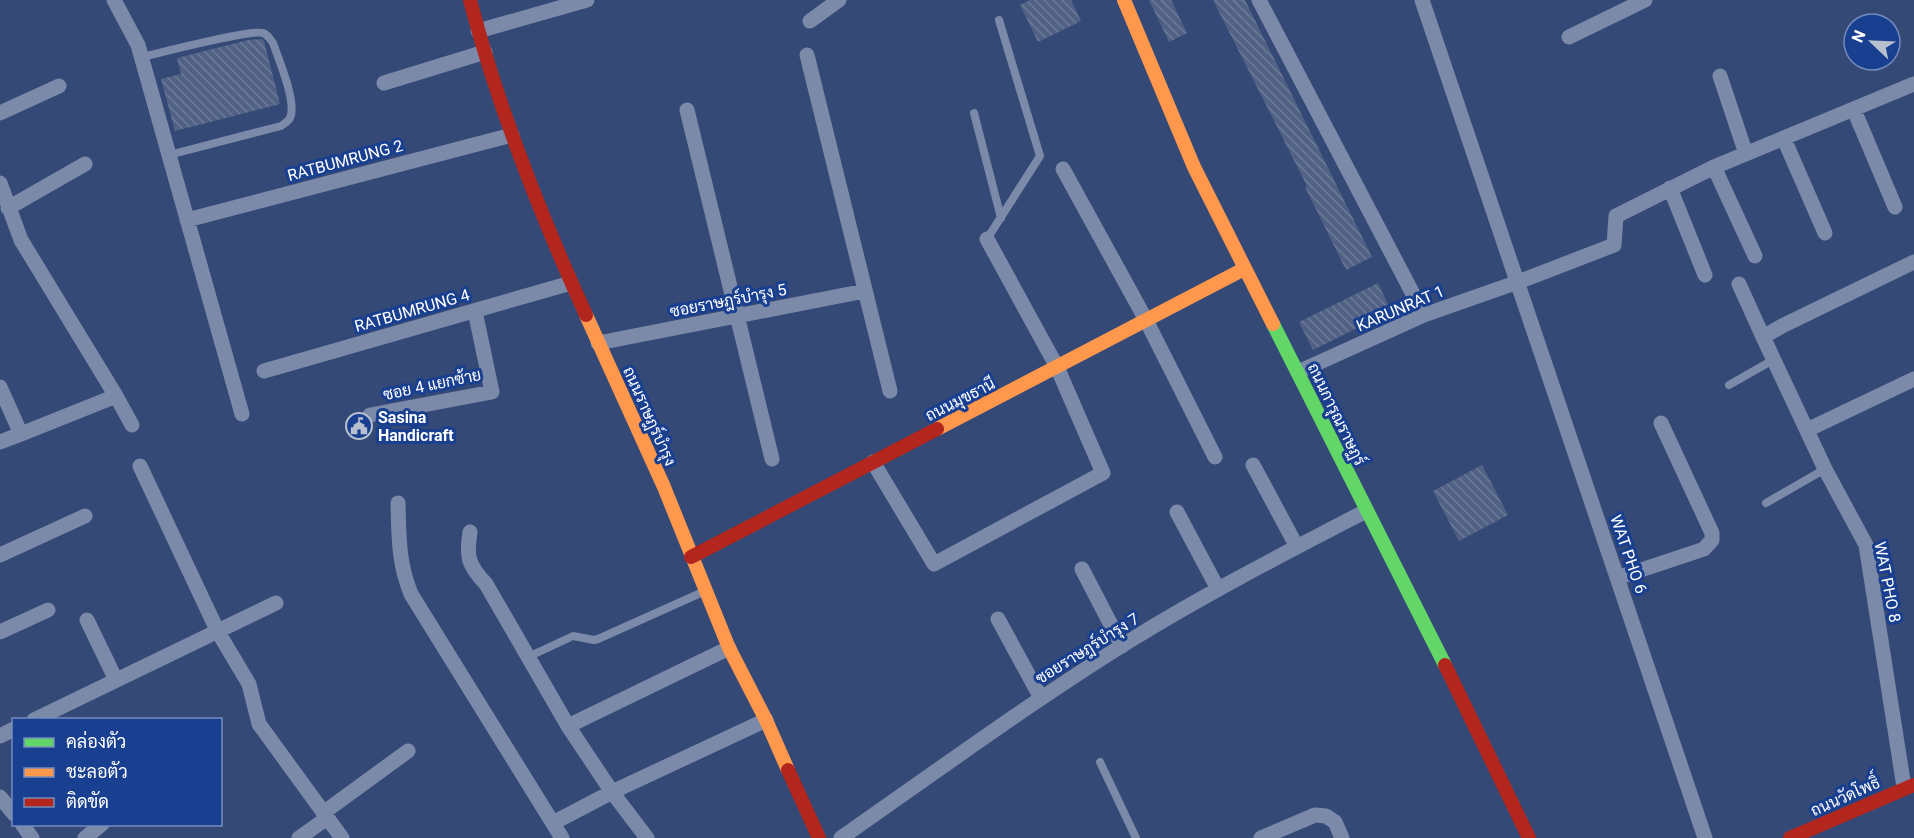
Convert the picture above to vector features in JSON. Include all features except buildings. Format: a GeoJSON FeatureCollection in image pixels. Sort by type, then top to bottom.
{"type":"FeatureCollection","features":[{"type":"Feature","properties":{"kind":"street"},"geometry":{"type":"LineString","coordinates":[[114,0],[138,45],[242,414]]}},
{"type":"Feature","properties":{"kind":"street","name":"ถนนราษฎร์บำรุง"},"geometry":{"type":"LineString","coordinates":[[470,0],[484,52],[512,135],[571,284],[664,487],[729,648],[766,720],[819,838]]}},
{"type":"Feature","properties":{"kind":"street"},"geometry":{"type":"LineString","coordinates":[[478,31],[587,0]]}},
{"type":"Feature","properties":{"kind":"street"},"geometry":{"type":"LineString","coordinates":[[810,21],[839,0]]}},
{"type":"Feature","properties":{"kind":"street","name":"ถนนการุณราษฏร์"},"geometry":{"type":"LineString","coordinates":[[1124,0],[1194,167],[1465,704],[1529,838]]}},
{"type":"Feature","properties":{"kind":"street"},"geometry":{"type":"LineString","coordinates":[[1259,0],[1424,315]]}},
{"type":"Feature","properties":{"kind":"street","name":"WAT PHO 6"},"geometry":{"type":"LineString","coordinates":[[1422,0],[1705,838]]}},
{"type":"Feature","properties":{"kind":"street"},"geometry":{"type":"LineString","coordinates":[[1569,37],[1645,0]]}},
{"type":"Feature","properties":{"kind":"street"},"geometry":{"type":"LineString","coordinates":[[384,83],[484,52]]}},
{"type":"Feature","properties":{"kind":"street"},"geometry":{"type":"LineString","coordinates":[[807,55],[890,391]]}},
{"type":"Feature","properties":{"kind":"street"},"geometry":{"type":"LineString","coordinates":[[1720,76],[1746,154]]}},
{"type":"Feature","properties":{"kind":"street"},"geometry":{"type":"LineString","coordinates":[[0,113],[59,86]]}},
{"type":"Feature","properties":{"kind":"street"},"geometry":{"type":"LineString","coordinates":[[1705,275],[1670,188],[1714,167],[1914,86]]}},
{"type":"Feature","properties":{"kind":"street"},"geometry":{"type":"LineString","coordinates":[[687,110],[772,459]]}},
{"type":"Feature","properties":{"kind":"street"},"geometry":{"type":"LineString","coordinates":[[1854,110],[1895,207]]}},
{"type":"Feature","properties":{"kind":"street","name":"RATBUMRUNG 2"},"geometry":{"type":"LineString","coordinates":[[187,220],[512,135]]}},
{"type":"Feature","properties":{"kind":"street"},"geometry":{"type":"LineString","coordinates":[[1784,139],[1825,233]]}},
{"type":"Feature","properties":{"kind":"street"},"geometry":{"type":"LineString","coordinates":[[8,208],[85,164]]}},
{"type":"Feature","properties":{"kind":"street"},"geometry":{"type":"LineString","coordinates":[[1714,167],[1755,256]]}},
{"type":"Feature","properties":{"kind":"street"},"geometry":{"type":"LineString","coordinates":[[1063,169],[1146,320],[1215,457]]}},
{"type":"Feature","properties":{"kind":"street"},"geometry":{"type":"LineString","coordinates":[[0,183],[21,240],[132,425]]}},
{"type":"Feature","properties":{"kind":"street","name":"KARUNRAT 1"},"geometry":{"type":"LineString","coordinates":[[1298,372],[1424,315],[1614,245],[1616,216],[1670,188]]}},
{"type":"Feature","properties":{"kind":"street"},"geometry":{"type":"LineString","coordinates":[[873,462],[934,564],[1104,472],[1057,368],[987,239]]}},
{"type":"Feature","properties":{"kind":"street"},"geometry":{"type":"LineString","coordinates":[[1763,337],[1914,262]]}},
{"type":"Feature","properties":{"kind":"street","name":"ถนนมุขธานี"},"geometry":{"type":"LineString","coordinates":[[691,557],[1244,269]]}},
{"type":"Feature","properties":{"kind":"street","name":"RATBUMRUNG 4"},"geometry":{"type":"LineString","coordinates":[[264,371],[571,284]]}},
{"type":"Feature","properties":{"kind":"street","name":"WAT PHO 8"},"geometry":{"type":"LineString","coordinates":[[1739,284],[1825,469],[1866,545],[1909,786]]}},
{"type":"Feature","properties":{"kind":"street","name":"ซอยราษฎร์บำรุง 5"},"geometry":{"type":"LineString","coordinates":[[598,343],[865,291]]}},
{"type":"Feature","properties":{"kind":"street","name":"ซอย 4 แยกซ้าย"},"geometry":{"type":"LineString","coordinates":[[370,415],[492,392],[475,311]]}},
{"type":"Feature","properties":{"kind":"street"},"geometry":{"type":"LineString","coordinates":[[1807,430],[1914,379]]}},
{"type":"Feature","properties":{"kind":"street"},"geometry":{"type":"LineString","coordinates":[[0,387],[21,434]]}},
{"type":"Feature","properties":{"kind":"street"},"geometry":{"type":"LineString","coordinates":[[0,442],[116,396]]}},
{"type":"Feature","properties":{"kind":"street"},"geometry":{"type":"LineString","coordinates":[[1617,578],[1704,549],[1712,540],[1712,532],[1661,423]]}},
{"type":"Feature","properties":{"kind":"street"},"geometry":{"type":"LineString","coordinates":[[1253,465],[1296,547]]}},
{"type":"Feature","properties":{"kind":"street"},"geometry":{"type":"LineString","coordinates":[[140,466],[218,632],[249,684],[259,724],[342,838]]}},
{"type":"Feature","properties":{"kind":"street"},"geometry":{"type":"LineString","coordinates":[[398,502],[399,553],[403,574],[411,594],[562,838]]}},
{"type":"Feature","properties":{"kind":"street","name":"ซอยราษฎร์บำรุง 7"},"geometry":{"type":"LineString","coordinates":[[841,838],[1041,698],[1122,646],[1218,589],[1366,511]]}},
{"type":"Feature","properties":{"kind":"street"},"geometry":{"type":"LineString","coordinates":[[1177,512],[1218,589]]}},
{"type":"Feature","properties":{"kind":"street"},"geometry":{"type":"LineString","coordinates":[[0,555],[85,516]]}},
{"type":"Feature","properties":{"kind":"street"},"geometry":{"type":"LineString","coordinates":[[470,532],[467,554],[474,571],[486,584],[568,726],[612,792],[647,838]]}},
{"type":"Feature","properties":{"kind":"street"},"geometry":{"type":"LineString","coordinates":[[1082,569],[1122,646]]}},
{"type":"Feature","properties":{"kind":"street"},"geometry":{"type":"LineString","coordinates":[[38,718],[276,603]]}},
{"type":"Feature","properties":{"kind":"street"},"geometry":{"type":"LineString","coordinates":[[0,632],[48,610]]}},
{"type":"Feature","properties":{"kind":"street"},"geometry":{"type":"LineString","coordinates":[[87,620],[116,680]]}},
{"type":"Feature","properties":{"kind":"street"},"geometry":{"type":"LineString","coordinates":[[998,620],[1041,698]]}},
{"type":"Feature","properties":{"kind":"street"},"geometry":{"type":"LineString","coordinates":[[568,726],[729,648]]}},
{"type":"Feature","properties":{"kind":"street"},"geometry":{"type":"LineString","coordinates":[[553,823],[612,792],[766,720]]}},
{"type":"Feature","properties":{"kind":"street"},"geometry":{"type":"LineString","coordinates":[[299,838],[408,751]]}},
{"type":"Feature","properties":{"kind":"street","name":"ถนนวัดโพธิ์"},"geometry":{"type":"LineString","coordinates":[[1800,836],[1909,786]]}},
{"type":"Feature","properties":{"kind":"street"},"geometry":{"type":"LineString","coordinates":[[0,797],[12,812]]}},
{"type":"Feature","properties":{"kind":"street"},"geometry":{"type":"LineString","coordinates":[[1261,838],[1315,815],[1326,816],[1335,822],[1342,838]]}},
{"type":"Feature","properties":{"kind":"street"},"geometry":{"type":"LineString","coordinates":[[23,826],[32,838]]}},
{"type":"Feature","properties":{"kind":"street"},"geometry":{"type":"LineString","coordinates":[[85,838],[101,826]]}},
{"type":"Feature","properties":{"kind":"lane"},"geometry":{"type":"LineString","coordinates":[[987,239],[1040,156],[999,20]]}},
{"type":"Feature","properties":{"kind":"lane"},"geometry":{"type":"LineString","coordinates":[[141,57],[262,32],[273,43],[290,97],[291,116],[288,122],[281,126],[169,155]]}},
{"type":"Feature","properties":{"kind":"lane"},"geometry":{"type":"LineString","coordinates":[[974,113],[1001,218]]}},
{"type":"Feature","properties":{"kind":"lane"},"geometry":{"type":"LineString","coordinates":[[1729,385],[1773,360]]}},
{"type":"Feature","properties":{"kind":"lane"},"geometry":{"type":"LineString","coordinates":[[1766,503],[1825,469]]}},
{"type":"Feature","properties":{"kind":"lane"},"geometry":{"type":"LineString","coordinates":[[528,657],[573,636],[598,639],[705,591]]}},
{"type":"Feature","properties":{"kind":"lane"},"geometry":{"type":"LineString","coordinates":[[1100,762],[1136,838]]}},
{"type":"Feature","properties":{"kind":"traffic: fast"},"geometry":{"type":"LineString","coordinates":[[1273,324],[1445,665]]}},
{"type":"Feature","properties":{"kind":"traffic: slow"},"geometry":{"type":"LineString","coordinates":[[1124,0],[1194,167],[1273,324]]}},
{"type":"Feature","properties":{"kind":"traffic: slow"},"geometry":{"type":"LineString","coordinates":[[937,429],[1244,269]]}},
{"type":"Feature","properties":{"kind":"traffic: slow"},"geometry":{"type":"LineString","coordinates":[[586,315],[664,487],[729,648],[766,720],[788,770]]}},
{"type":"Feature","properties":{"kind":"traffic: jam"},"geometry":{"type":"LineString","coordinates":[[470,0],[493,81],[521,160],[586,315]]}},
{"type":"Feature","properties":{"kind":"traffic: jam"},"geometry":{"type":"LineString","coordinates":[[691,557],[937,429]]}},
{"type":"Feature","properties":{"kind":"traffic: jam"},"geometry":{"type":"LineString","coordinates":[[1445,665],[1529,838]]}},
{"type":"Feature","properties":{"kind":"traffic: jam"},"geometry":{"type":"LineString","coordinates":[[788,770],[819,838]]}},
{"type":"Feature","properties":{"kind":"traffic: jam"},"geometry":{"type":"LineString","coordinates":[[1790,838],[1914,785]]}},
{"type":"Feature","properties":{"kind":"place","name":"Sasina Handicraft"},"geometry":{"type":"Point","coordinates":[359,426]}}]}
